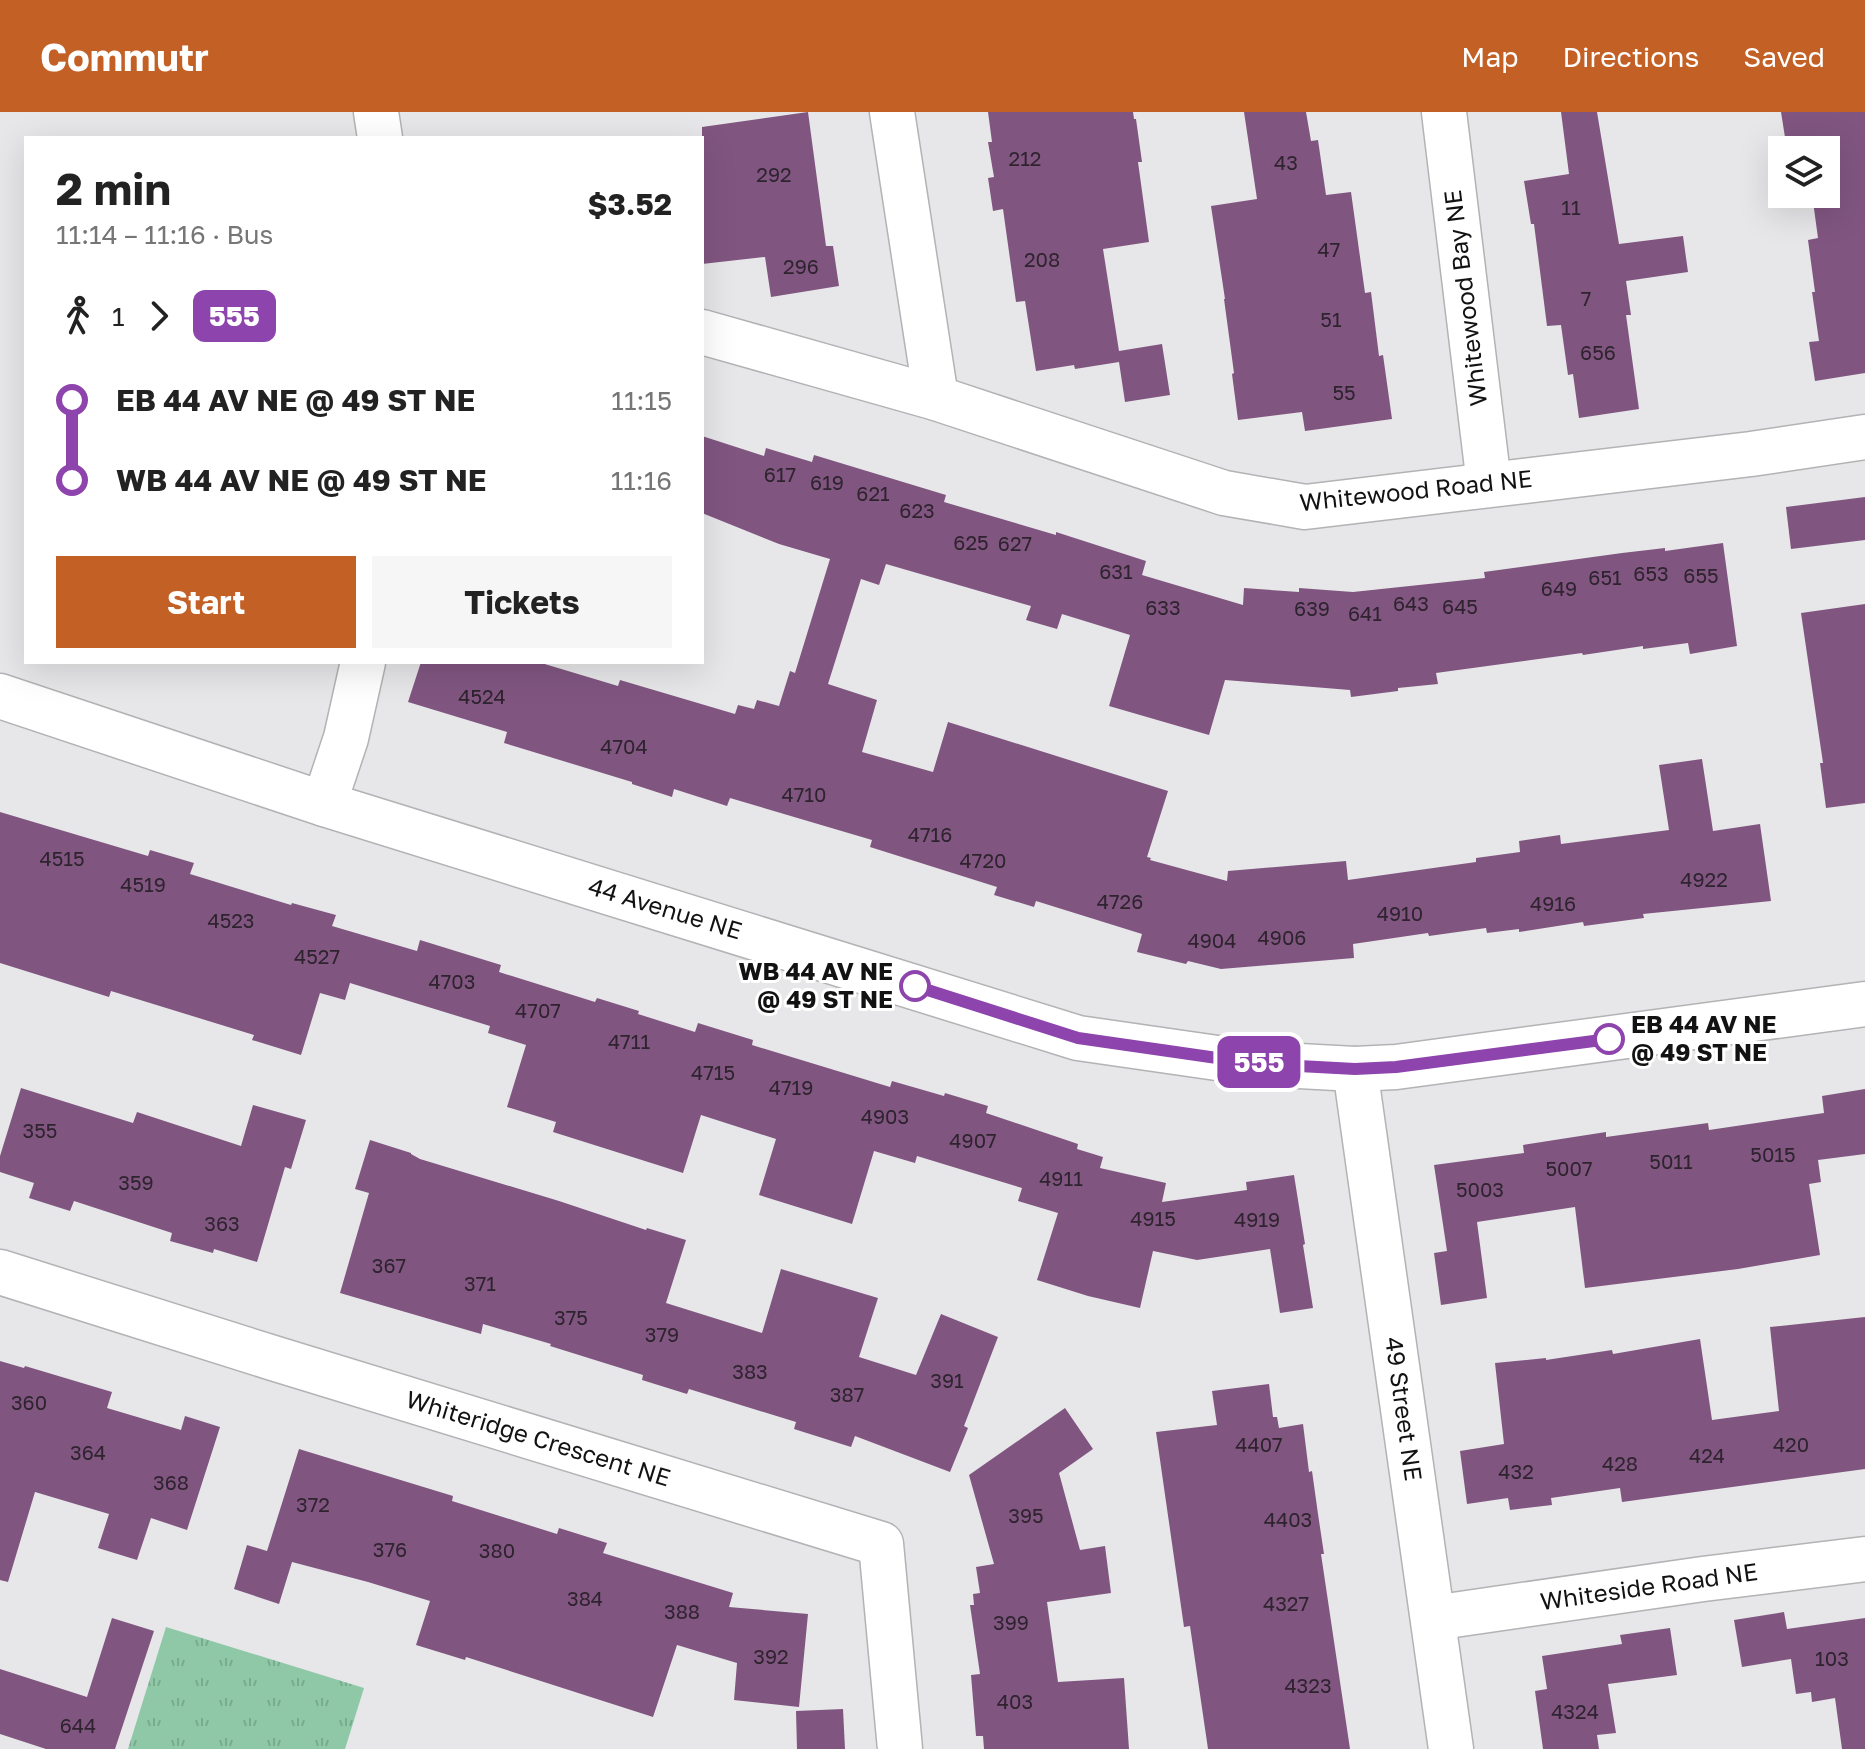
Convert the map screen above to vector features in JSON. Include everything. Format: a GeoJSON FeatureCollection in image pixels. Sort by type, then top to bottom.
{"type":"FeatureCollection","features":[{"type":"Feature","properties":{"kind":"street"},"geometry":{"type":"LineString","coordinates":[[376,112],[380,136]]}},
{"type":"Feature","properties":{"kind":"street"},"geometry":{"type":"LineString","coordinates":[[892,112],[936,398]]}},
{"type":"Feature","properties":{"kind":"street","name":"Whitewood Bay NE"},"geometry":{"type":"LineString","coordinates":[[1444,112],[1489,484]]}},
{"type":"Feature","properties":{"kind":"street","name":"Whitewood Road NE"},"geometry":{"type":"LineString","coordinates":[[704,333],[936,398],[1224,493],[1305,507],[1751,454],[1865,437]]}},
{"type":"Feature","properties":{"kind":"street"},"geometry":{"type":"LineString","coordinates":[[324,804],[346,738],[363,664]]}},
{"type":"Feature","properties":{"kind":"street","name":"44 Avenue NE"},"geometry":{"type":"LineString","coordinates":[[0,696],[324,804],[1078,1038],[1217,1058],[1355,1069],[1396,1067],[1865,1004]]}},
{"type":"Feature","properties":{"kind":"street","name":"49 Street NE"},"geometry":{"type":"LineString","coordinates":[[1355,1069],[1451,1749]]}},
{"type":"Feature","properties":{"kind":"street","name":"Whiteridge Crescent NE"},"geometry":{"type":"LineString","coordinates":[[0,1272],[881,1544],[900,1749]]}},
{"type":"Feature","properties":{"kind":"street","name":"Whiteside Road NE"},"geometry":{"type":"LineString","coordinates":[[1433,1618],[1865,1559]]}},
{"type":"Feature","properties":{"kind":"green space"},"geometry":{"type":"Polygon","coordinates":[[[166,1627],[364,1688],[345,1749],[128,1749],[166,1627]]]}},
{"type":"Feature","properties":{"kind":"building"},"geometry":{"type":"Polygon","coordinates":[[[808,112],[826,246],[833,246],[839,286],[771,297],[765,257],[704,264],[702,127],[808,112]]]}},
{"type":"Feature","properties":{"kind":"building"},"geometry":{"type":"Polygon","coordinates":[[[988,112],[1133,112],[1142,162],[1138,162],[1149,242],[1103,249],[1119,351],[1162,344],[1170,395],[1125,402],[1119,362],[1036,371],[1025,301],[1016,302],[1003,209],[993,211],[988,178],[994,177],[988,142],[992,142],[988,112]]]}},
{"type":"Feature","properties":{"kind":"building"},"geometry":{"type":"Polygon","coordinates":[[[1244,112],[1306,112],[1311,141],[1318,140],[1326,195],[1351,192],[1365,293],[1371,292],[1379,356],[1383,355],[1392,419],[1305,431],[1302,412],[1238,420],[1211,206],[1257,199],[1244,112]]]}},
{"type":"Feature","properties":{"kind":"building"},"geometry":{"type":"Polygon","coordinates":[[[1561,112],[1597,112],[1619,244],[1683,236],[1688,272],[1626,281],[1631,315],[1626,315],[1639,409],[1579,418],[1573,374],[1568,375],[1561,325],[1547,326],[1534,224],[1531,224],[1524,181],[1569,174],[1561,112]]]}},
{"type":"Feature","properties":{"kind":"building"},"geometry":{"type":"Polygon","coordinates":[[[1781,112],[1865,112],[1865,373],[1815,381],[1809,342],[1819,341],[1808,240],[1818,238],[1814,208],[1840,208],[1840,136],[1785,136],[1781,112]]]}},
{"type":"Feature","properties":{"kind":"building"},"geometry":{"type":"Polygon","coordinates":[[[704,437],[764,456],[766,448],[812,462],[814,455],[946,495],[944,502],[1056,535],[1056,532],[1146,561],[1142,575],[1243,605],[1244,588],[1353,592],[1485,578],[1484,572],[1723,543],[1737,646],[1690,654],[1688,643],[1582,653],[1436,673],[1438,684],[1351,697],[1350,690],[1225,680],[1209,735],[1109,706],[1130,635],[1062,614],[1057,629],[1026,620],[1031,606],[886,564],[879,585],[861,579],[828,684],[877,700],[862,752],[933,772],[948,722],[1168,791],[1147,857],[1227,881],[1228,871],[1346,861],[1348,880],[1476,862],[1476,858],[1520,852],[1519,841],[1560,835],[1561,844],[1669,830],[1659,765],[1702,759],[1713,831],[1760,824],[1771,901],[1643,914],[1644,918],[1584,926],[1583,922],[1519,932],[1519,929],[1487,933],[1486,928],[1429,936],[1428,933],[1353,944],[1354,958],[1221,969],[1188,961],[1186,964],[1137,952],[1142,934],[1036,901],[1034,907],[994,895],[997,887],[870,847],[872,840],[730,798],[727,806],[674,789],[672,797],[504,743],[507,732],[408,702],[420,664],[545,664],[618,686],[620,680],[735,714],[738,705],[754,709],[757,700],[779,706],[790,671],[795,673],[830,559],[779,544],[704,514],[704,437]]]}},
{"type":"Feature","properties":{"kind":"building"},"geometry":{"type":"Polygon","coordinates":[[[1865,497],[1865,540],[1791,549],[1786,507],[1865,497]]]}},
{"type":"Feature","properties":{"kind":"building"},"geometry":{"type":"Polygon","coordinates":[[[1865,604],[1865,803],[1826,808],[1820,763],[1823,763],[1801,613],[1865,604]]]}},
{"type":"Feature","properties":{"kind":"building"},"geometry":{"type":"Polygon","coordinates":[[[0,812],[148,856],[150,850],[194,863],[190,874],[291,905],[336,915],[332,926],[417,951],[420,940],[501,965],[499,972],[595,1002],[597,998],[695,1032],[698,1023],[753,1040],[752,1045],[890,1087],[892,1081],[988,1106],[986,1113],[1078,1144],[1077,1149],[1103,1157],[1100,1168],[1166,1183],[1162,1202],[1247,1190],[1246,1182],[1294,1175],[1313,1308],[1280,1313],[1270,1249],[1197,1260],[1153,1251],[1140,1308],[1037,1280],[1058,1213],[1018,1201],[1022,1188],[917,1156],[915,1163],[874,1151],[852,1224],[759,1195],[776,1139],[701,1115],[683,1173],[553,1132],[556,1122],[507,1107],[526,1045],[488,1033],[490,1026],[350,983],[345,1000],[320,993],[301,1055],[252,1040],[254,1035],[111,991],[109,997],[0,963],[0,812]]]}},
{"type":"Feature","properties":{"kind":"building"},"geometry":{"type":"Polygon","coordinates":[[[21,1088],[133,1123],[137,1112],[241,1146],[253,1105],[306,1120],[291,1169],[285,1167],[257,1262],[214,1249],[213,1253],[170,1241],[172,1233],[74,1201],[70,1211],[29,1198],[34,1183],[0,1172],[0,1156],[21,1088]]]}},
{"type":"Feature","properties":{"kind":"building"},"geometry":{"type":"Polygon","coordinates":[[[1865,1089],[1865,1154],[1818,1160],[1821,1182],[1809,1184],[1820,1255],[1738,1269],[1585,1288],[1575,1207],[1477,1222],[1487,1298],[1441,1305],[1434,1253],[1447,1251],[1434,1165],[1524,1153],[1523,1145],[1606,1132],[1606,1137],[1708,1123],[1709,1130],[1824,1113],[1822,1096],[1865,1089]]]}},
{"type":"Feature","properties":{"kind":"building"},"geometry":{"type":"Polygon","coordinates":[[[370,1140],[411,1153],[420,1159],[686,1240],[666,1303],[762,1333],[781,1269],[878,1298],[859,1357],[916,1375],[941,1314],[998,1337],[950,1472],[855,1436],[851,1447],[794,1429],[796,1422],[689,1389],[687,1394],[642,1380],[643,1375],[483,1324],[481,1334],[340,1293],[369,1193],[355,1189],[370,1140]]]}},
{"type":"Feature","properties":{"kind":"building"},"geometry":{"type":"Polygon","coordinates":[[[1865,1317],[1865,1469],[1622,1502],[1620,1488],[1551,1498],[1552,1505],[1510,1510],[1508,1498],[1467,1504],[1460,1451],[1504,1444],[1495,1363],[1546,1360],[1612,1350],[1613,1354],[1700,1339],[1712,1420],[1779,1411],[1770,1327],[1865,1317]]]}},
{"type":"Feature","properties":{"kind":"building"},"geometry":{"type":"Polygon","coordinates":[[[0,1361],[112,1392],[107,1408],[181,1430],[185,1416],[220,1427],[187,1530],[151,1518],[137,1560],[98,1548],[109,1514],[35,1492],[8,1582],[0,1580],[0,1361]]]}},
{"type":"Feature","properties":{"kind":"building"},"geometry":{"type":"Polygon","coordinates":[[[1269,1384],[1273,1417],[1277,1417],[1279,1428],[1303,1424],[1350,1749],[1208,1749],[1190,1626],[1184,1627],[1156,1432],[1217,1425],[1212,1391],[1269,1384]]]}},
{"type":"Feature","properties":{"kind":"building"},"geometry":{"type":"Polygon","coordinates":[[[1065,1408],[1093,1449],[1059,1473],[1080,1550],[1105,1546],[1111,1593],[1047,1602],[1058,1682],[1124,1678],[1129,1749],[984,1749],[983,1736],[976,1736],[971,1675],[980,1674],[970,1605],[974,1605],[973,1594],[980,1593],[976,1567],[994,1564],[969,1475],[1065,1408]]]}},
{"type":"Feature","properties":{"kind":"building"},"geometry":{"type":"Polygon","coordinates":[[[299,1449],[453,1496],[452,1501],[557,1534],[559,1528],[607,1543],[603,1553],[733,1593],[729,1607],[808,1614],[799,1707],[734,1700],[737,1663],[677,1645],[653,1717],[466,1657],[465,1660],[416,1645],[430,1601],[368,1582],[292,1562],[279,1604],[234,1589],[247,1545],[267,1551],[299,1449]]]}},
{"type":"Feature","properties":{"kind":"building"},"geometry":{"type":"Polygon","coordinates":[[[1784,1612],[1787,1629],[1865,1618],[1865,1749],[1842,1749],[1835,1698],[1812,1702],[1811,1692],[1796,1694],[1791,1659],[1742,1667],[1734,1620],[1784,1612]]]}},
{"type":"Feature","properties":{"kind":"building"},"geometry":{"type":"Polygon","coordinates":[[[112,1618],[154,1631],[115,1749],[46,1749],[0,1734],[0,1669],[87,1697],[112,1618]]]}},
{"type":"Feature","properties":{"kind":"building"},"geometry":{"type":"Polygon","coordinates":[[[1670,1628],[1677,1675],[1608,1684],[1616,1733],[1597,1735],[1599,1749],[1543,1749],[1535,1691],[1547,1689],[1542,1656],[1622,1644],[1620,1635],[1670,1628]]]}},
{"type":"Feature","properties":{"kind":"building"},"geometry":{"type":"Polygon","coordinates":[[[843,1709],[845,1749],[797,1749],[796,1711],[843,1709]]]}},
{"type":"Feature","properties":{"kind":"bus line","name":"555"},"geometry":{"type":"LineString","coordinates":[[915,986],[1078,1038],[1299,1066],[1355,1069],[1396,1067],[1609,1039]]}},
{"type":"Feature","properties":{"kind":"place","name":"WB 44 AV NE @ 49 ST NE"},"geometry":{"type":"Point","coordinates":[915,986]}},
{"type":"Feature","properties":{"kind":"place","name":"EB 44 AV NE @ 49 ST NE"},"geometry":{"type":"Point","coordinates":[1609,1039]}}]}
